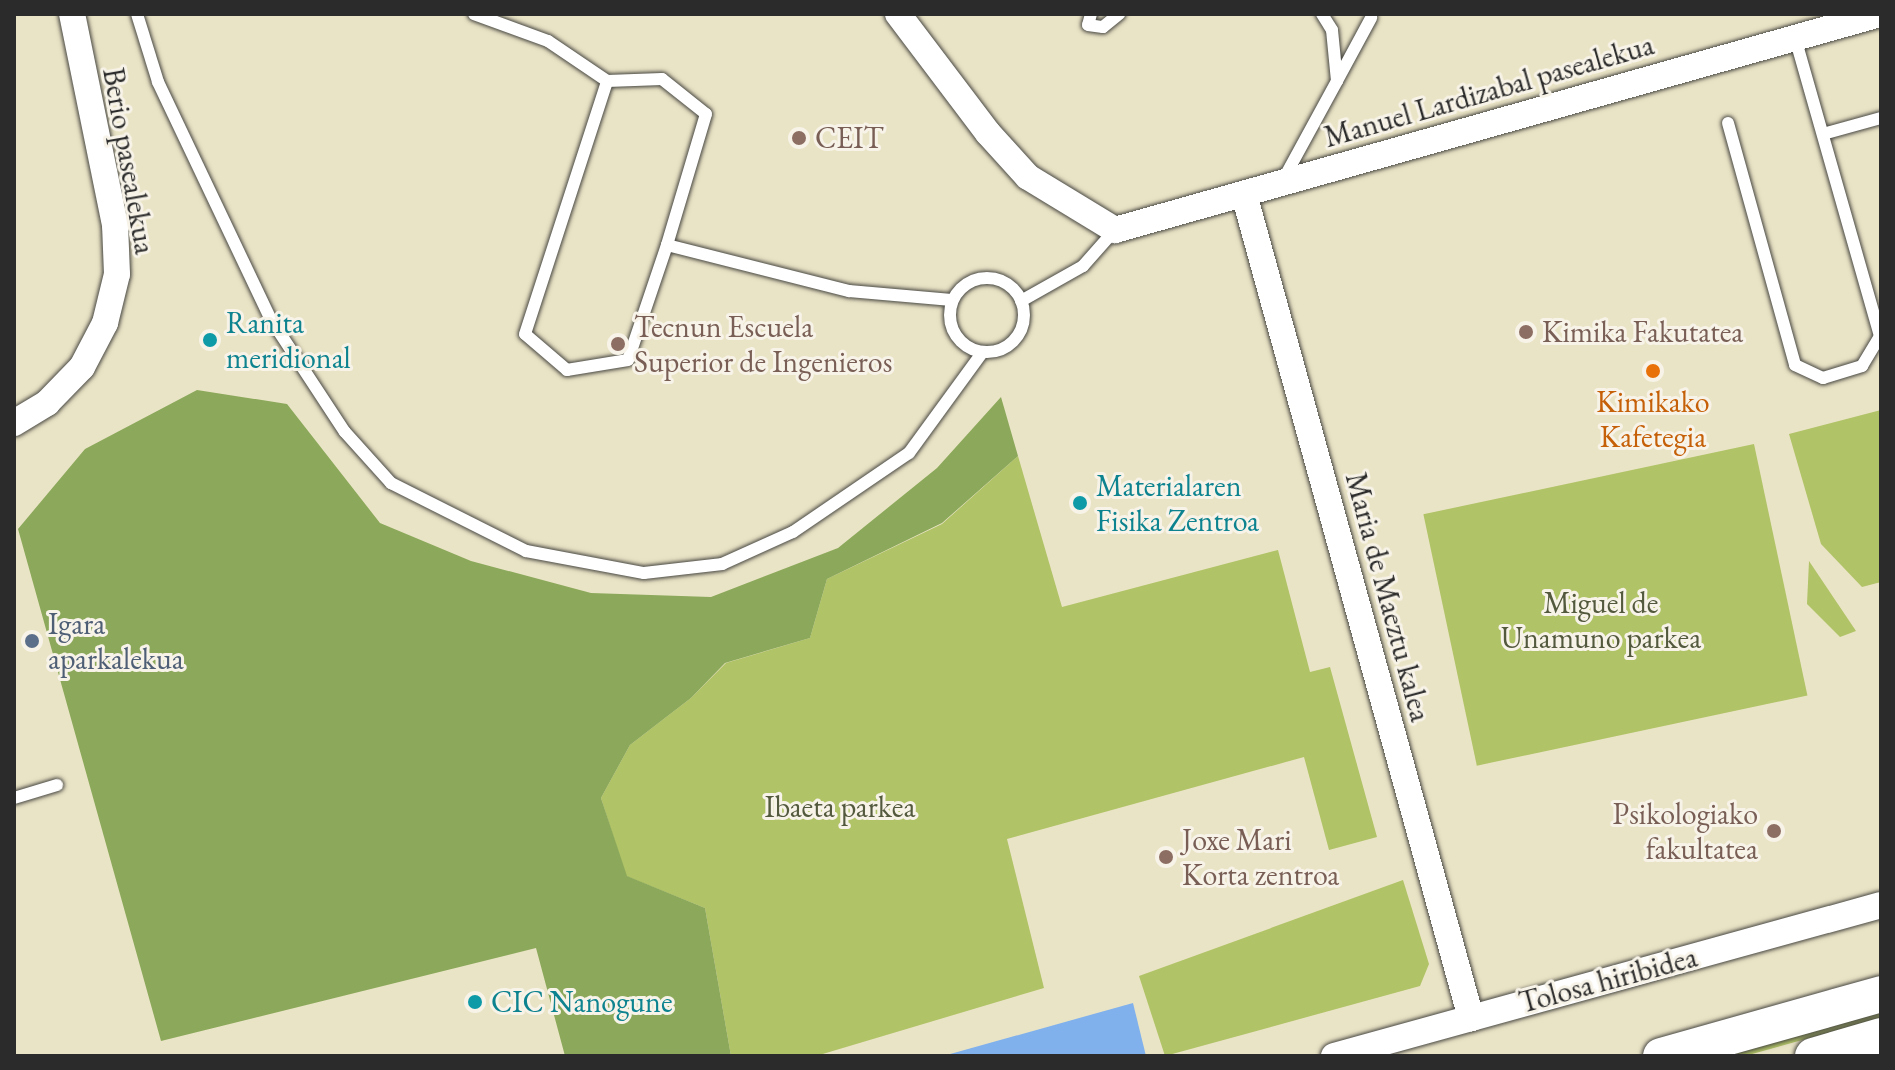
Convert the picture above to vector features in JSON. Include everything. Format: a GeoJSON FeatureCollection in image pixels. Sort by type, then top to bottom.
{"type":"FeatureCollection","features":[{"type":"Feature","properties":{"kind":"main road"},"geometry":{"type":"LineString","coordinates":[[1661,1056],[1881,994]]}},
{"type":"Feature","properties":{"kind":"main road"},"geometry":{"type":"LineString","coordinates":[[1813,1056],[1881,1036]]}},
{"type":"Feature","properties":{"kind":"street","name":"Berio pasealekua"},"geometry":{"type":"LineString","coordinates":[[14,423],[47,403],[82,367],[105,323],[117,274],[115,225],[72,14]]}},
{"type":"Feature","properties":{"kind":"street"},"geometry":{"type":"LineString","coordinates":[[898,14],[988,133],[1028,177],[1115,230]]}},
{"type":"Feature","properties":{"kind":"street","name":"Manuel Lardizabal pasealekua"},"geometry":{"type":"LineString","coordinates":[[1115,230],[1880,14]]}},
{"type":"Feature","properties":{"kind":"street","name":"Maria de Maeztu kalea"},"geometry":{"type":"LineString","coordinates":[[1244,194],[1471,1018]]}},
{"type":"Feature","properties":{"kind":"street","name":"Tolosa hiribidea"},"geometry":{"type":"LineString","coordinates":[[1334,1056],[1881,905]]}},
{"type":"Feature","properties":{"kind":"lane"},"geometry":{"type":"LineString","coordinates":[[137,14],[158,82],[270,318],[345,432],[391,483],[526,551],[644,573],[722,564],[793,532],[909,453],[982,353]]}},
{"type":"Feature","properties":{"kind":"lane"},"geometry":{"type":"LineString","coordinates":[[474,14],[548,41],[607,81],[662,79],[706,114],[667,245],[628,360],[567,370],[525,334],[607,81]]}},
{"type":"Feature","properties":{"kind":"lane"},"geometry":{"type":"LineString","coordinates":[[1091,14],[1088,25],[1103,27],[1119,14]]}},
{"type":"Feature","properties":{"kind":"lane"},"geometry":{"type":"LineString","coordinates":[[1322,14],[1332,30],[1337,81]]}},
{"type":"Feature","properties":{"kind":"lane"},"geometry":{"type":"LineString","coordinates":[[1281,183],[1371,18]]}},
{"type":"Feature","properties":{"kind":"lane"},"geometry":{"type":"LineString","coordinates":[[1728,123],[1795,365],[1823,378],[1862,366],[1880,336],[1795,38]]}},
{"type":"Feature","properties":{"kind":"lane"},"geometry":{"type":"LineString","coordinates":[[1823,134],[1881,118]]}},
{"type":"Feature","properties":{"kind":"lane"},"geometry":{"type":"LineString","coordinates":[[1021,301],[1083,266],[1115,230]]}},
{"type":"Feature","properties":{"kind":"lane"},"geometry":{"type":"LineString","coordinates":[[667,245],[849,291],[952,300]]}},
{"type":"Feature","properties":{"kind":"lane"},"geometry":{"type":"LineString","coordinates":[[992,278],[1014,290],[1024,312],[1017,337],[995,352],[982,353],[954,335],[952,300],[964,285],[992,278]]}},
{"type":"Feature","properties":{"kind":"lane"},"geometry":{"type":"LineString","coordinates":[[14,798],[57,785]]}},
{"type":"Feature","properties":{"kind":"green space"},"geometry":{"type":"Polygon","coordinates":[[[197,390],[287,404],[380,523],[471,561],[591,593],[711,597],[838,548],[937,468],[1001,397],[1018,456],[942,523],[827,579],[810,638],[725,663],[691,698],[630,745],[601,798],[627,876],[705,908],[731,1056],[565,1056],[536,948],[161,1041],[18,529],[85,449],[197,390]]]}},
{"type":"Feature","properties":{"kind":"green space"},"geometry":{"type":"Polygon","coordinates":[[[1881,410],[1881,582],[1862,587],[1821,544],[1789,434],[1881,410]]]}},
{"type":"Feature","properties":{"kind":"green space","name":"Miguel de Unamuno parkea"},"geometry":{"type":"Polygon","coordinates":[[[1754,444],[1807,695],[1477,766],[1423,514],[1754,444]]]}},
{"type":"Feature","properties":{"kind":"green space","name":"Ibaeta parkea"},"geometry":{"type":"Polygon","coordinates":[[[1018,456],[1062,607],[1278,550],[1310,672],[1330,667],[1377,837],[1329,850],[1304,757],[1007,839],[1044,988],[816,1056],[731,1056],[705,908],[626,876],[601,798],[630,745],[691,698],[726,663],[810,638],[827,579],[942,524],[1018,456]]]}},
{"type":"Feature","properties":{"kind":"green space"},"geometry":{"type":"Polygon","coordinates":[[[1809,561],[1856,631],[1840,637],[1807,604],[1809,561]]]}},
{"type":"Feature","properties":{"kind":"green space"},"geometry":{"type":"Polygon","coordinates":[[[1403,880],[1429,964],[1420,986],[1165,1056],[1139,976],[1403,880]]]}},
{"type":"Feature","properties":{"kind":"green space"},"geometry":{"type":"Polygon","coordinates":[[[1881,1008],[1881,1018],[1745,1056],[1711,1056],[1881,1008]]]}},
{"type":"Feature","properties":{"kind":"water"},"geometry":{"type":"Polygon","coordinates":[[[1133,1003],[1146,1056],[943,1056],[1133,1003]]]}},
{"type":"Feature","properties":{"kind":"place","name":"CEIT"},"geometry":{"type":"Point","coordinates":[799,138]}},
{"type":"Feature","properties":{"kind":"place","name":"Kimika Fakutatea"},"geometry":{"type":"Point","coordinates":[1526,332]}},
{"type":"Feature","properties":{"kind":"place","name":"Ranita meridional"},"geometry":{"type":"Point","coordinates":[210,340]}},
{"type":"Feature","properties":{"kind":"place","name":"Tecnun Escuela Superior de Ingenieros"},"geometry":{"type":"Point","coordinates":[618,344]}},
{"type":"Feature","properties":{"kind":"place","name":"Kimikako Kafetegia"},"geometry":{"type":"Point","coordinates":[1653,371]}},
{"type":"Feature","properties":{"kind":"place","name":"Materialaren Fisika Zentroa"},"geometry":{"type":"Point","coordinates":[1080,503]}},
{"type":"Feature","properties":{"kind":"place","name":"Igara aparkalekua"},"geometry":{"type":"Point","coordinates":[32,641]}},
{"type":"Feature","properties":{"kind":"place","name":"Psikologiako fakultatea"},"geometry":{"type":"Point","coordinates":[1774,831]}},
{"type":"Feature","properties":{"kind":"place","name":"Joxe Mari Korta zentroa"},"geometry":{"type":"Point","coordinates":[1166,857]}},
{"type":"Feature","properties":{"kind":"place","name":"CIC Nanogune"},"geometry":{"type":"Point","coordinates":[475,1002]}}]}
